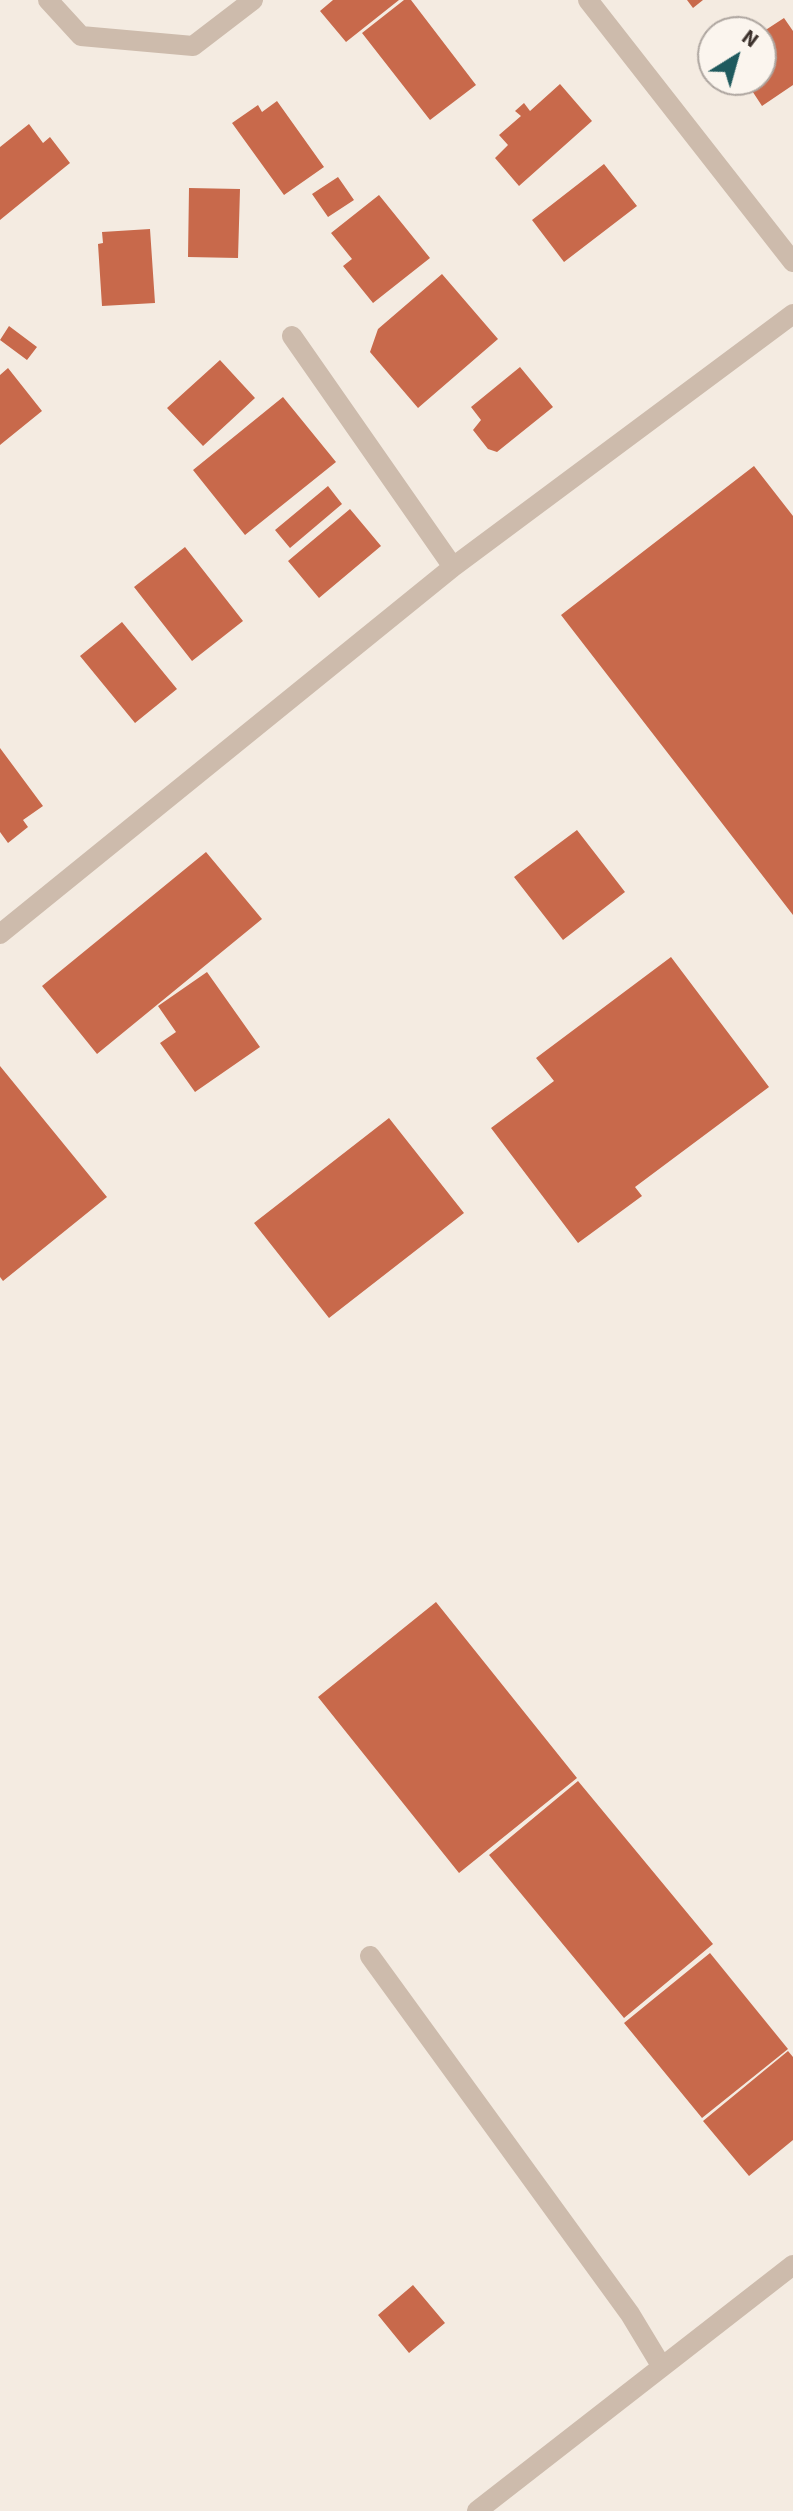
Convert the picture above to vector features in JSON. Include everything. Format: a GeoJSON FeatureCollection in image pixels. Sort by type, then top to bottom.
{"type":"FeatureCollection","features":[{"type":"Feature","properties":{"kind":"street"},"geometry":{"type":"LineString","coordinates":[[48,0],[81,36],[193,46],[253,0]]}},
{"type":"Feature","properties":{"kind":"street"},"geometry":{"type":"LineString","coordinates":[[588,0],[793,262]]}},
{"type":"Feature","properties":{"kind":"street"},"geometry":{"type":"LineString","coordinates":[[0,934],[453,567],[793,314]]}},
{"type":"Feature","properties":{"kind":"street"},"geometry":{"type":"LineString","coordinates":[[292,336],[453,567]]}},
{"type":"Feature","properties":{"kind":"street"},"geometry":{"type":"LineString","coordinates":[[370,1956],[630,2314],[662,2367]]}},
{"type":"Feature","properties":{"kind":"street"},"geometry":{"type":"LineString","coordinates":[[477,2511],[793,2265]]}},
{"type":"Feature","properties":{"kind":"building"},"geometry":{"type":"Polygon","coordinates":[[[333,0],[399,0],[346,42],[320,11],[333,0]]]}},
{"type":"Feature","properties":{"kind":"building"},"geometry":{"type":"Polygon","coordinates":[[[404,0],[411,0],[476,85],[430,120],[362,33],[404,0]]]}},
{"type":"Feature","properties":{"kind":"building"},"geometry":{"type":"Polygon","coordinates":[[[687,0],[703,0],[693,8],[687,0]]]}},
{"type":"Feature","properties":{"kind":"building"},"geometry":{"type":"Polygon","coordinates":[[[784,18],[793,31],[793,85],[777,96],[777,23],[784,18]]]}},
{"type":"Feature","properties":{"kind":"building"},"geometry":{"type":"Polygon","coordinates":[[[560,84],[592,121],[519,186],[495,158],[508,145],[499,135],[521,116],[515,111],[524,103],[530,111],[560,84]]]}},
{"type":"Feature","properties":{"kind":"building"},"geometry":{"type":"Polygon","coordinates":[[[755,96],[777,96],[762,106],[755,96]]]}},
{"type":"Feature","properties":{"kind":"building"},"geometry":{"type":"Polygon","coordinates":[[[277,101],[324,167],[284,195],[232,123],[258,105],[262,112],[277,101]]]}},
{"type":"Feature","properties":{"kind":"building"},"geometry":{"type":"Polygon","coordinates":[[[29,124],[43,143],[50,137],[70,163],[0,220],[0,147],[29,124]]]}},
{"type":"Feature","properties":{"kind":"building"},"geometry":{"type":"Polygon","coordinates":[[[604,164],[637,206],[564,262],[532,220],[604,164]]]}},
{"type":"Feature","properties":{"kind":"building"},"geometry":{"type":"Polygon","coordinates":[[[338,177],[354,200],[328,217],[312,194],[338,177]]]}},
{"type":"Feature","properties":{"kind":"building"},"geometry":{"type":"Polygon","coordinates":[[[189,188],[240,189],[238,258],[188,257],[189,188]]]}},
{"type":"Feature","properties":{"kind":"building"},"geometry":{"type":"Polygon","coordinates":[[[379,195],[430,258],[373,303],[343,266],[352,259],[331,233],[379,195]]]}},
{"type":"Feature","properties":{"kind":"building"},"geometry":{"type":"Polygon","coordinates":[[[150,229],[155,303],[102,306],[98,244],[103,243],[102,232],[150,229]]]}},
{"type":"Feature","properties":{"kind":"building"},"geometry":{"type":"Polygon","coordinates":[[[442,274],[498,339],[418,408],[370,352],[378,329],[442,274]]]}},
{"type":"Feature","properties":{"kind":"building"},"geometry":{"type":"Polygon","coordinates":[[[9,326],[37,347],[27,360],[0,340],[9,326]]]}},
{"type":"Feature","properties":{"kind":"building"},"geometry":{"type":"Polygon","coordinates":[[[220,360],[255,398],[203,446],[167,408],[220,360]]]}},
{"type":"Feature","properties":{"kind":"building"},"geometry":{"type":"Polygon","coordinates":[[[520,367],[553,407],[497,452],[488,449],[473,430],[481,420],[471,407],[520,367]]]}},
{"type":"Feature","properties":{"kind":"building"},"geometry":{"type":"Polygon","coordinates":[[[8,368],[42,411],[0,445],[0,375],[8,368]]]}},
{"type":"Feature","properties":{"kind":"building"},"geometry":{"type":"Polygon","coordinates":[[[283,397],[336,462],[245,535],[193,470],[283,397]]]}},
{"type":"Feature","properties":{"kind":"building"},"geometry":{"type":"Polygon","coordinates":[[[754,466],[793,516],[793,915],[561,615],[754,466]]]}},
{"type":"Feature","properties":{"kind":"building"},"geometry":{"type":"Polygon","coordinates":[[[328,486],[342,504],[290,548],[275,530],[328,486]]]}},
{"type":"Feature","properties":{"kind":"building"},"geometry":{"type":"Polygon","coordinates":[[[350,509],[381,546],[319,598],[288,561],[350,509]]]}},
{"type":"Feature","properties":{"kind":"building"},"geometry":{"type":"Polygon","coordinates":[[[185,547],[243,621],[192,661],[134,587],[185,547]]]}},
{"type":"Feature","properties":{"kind":"building"},"geometry":{"type":"Polygon","coordinates":[[[122,622],[177,689],[135,723],[80,656],[122,622]]]}},
{"type":"Feature","properties":{"kind":"building"},"geometry":{"type":"Polygon","coordinates":[[[0,748],[43,806],[23,820],[28,827],[8,843],[0,832],[0,748]]]}},
{"type":"Feature","properties":{"kind":"building"},"geometry":{"type":"Polygon","coordinates":[[[577,830],[625,892],[563,940],[514,877],[577,830]]]}},
{"type":"Feature","properties":{"kind":"building"},"geometry":{"type":"Polygon","coordinates":[[[206,852],[262,919],[97,1054],[42,986],[206,852]]]}},
{"type":"Feature","properties":{"kind":"building"},"geometry":{"type":"Polygon","coordinates":[[[671,957],[769,1087],[635,1187],[642,1196],[578,1243],[491,1128],[554,1081],[536,1058],[671,957]]]}},
{"type":"Feature","properties":{"kind":"building"},"geometry":{"type":"Polygon","coordinates":[[[207,972],[260,1047],[195,1092],[160,1043],[176,1032],[158,1006],[207,972]]]}},
{"type":"Feature","properties":{"kind":"building"},"geometry":{"type":"Polygon","coordinates":[[[0,1066],[107,1197],[3,1281],[0,1277],[0,1066]]]}},
{"type":"Feature","properties":{"kind":"building"},"geometry":{"type":"Polygon","coordinates":[[[389,1118],[464,1213],[329,1318],[254,1223],[389,1118]]]}},
{"type":"Feature","properties":{"kind":"building"},"geometry":{"type":"Polygon","coordinates":[[[436,1602],[577,1778],[459,1873],[318,1697],[436,1602]]]}},
{"type":"Feature","properties":{"kind":"building"},"geometry":{"type":"Polygon","coordinates":[[[578,1781],[713,1944],[624,2018],[489,1855],[578,1781]]]}},
{"type":"Feature","properties":{"kind":"building"},"geometry":{"type":"Polygon","coordinates":[[[710,1953],[788,2049],[702,2118],[624,2023],[710,1953]]]}},
{"type":"Feature","properties":{"kind":"building"},"geometry":{"type":"Polygon","coordinates":[[[788,2051],[793,2057],[793,2140],[749,2176],[703,2121],[788,2051]]]}},
{"type":"Feature","properties":{"kind":"building"},"geometry":{"type":"Polygon","coordinates":[[[413,2285],[445,2323],[409,2353],[378,2315],[413,2285]]]}}]}
